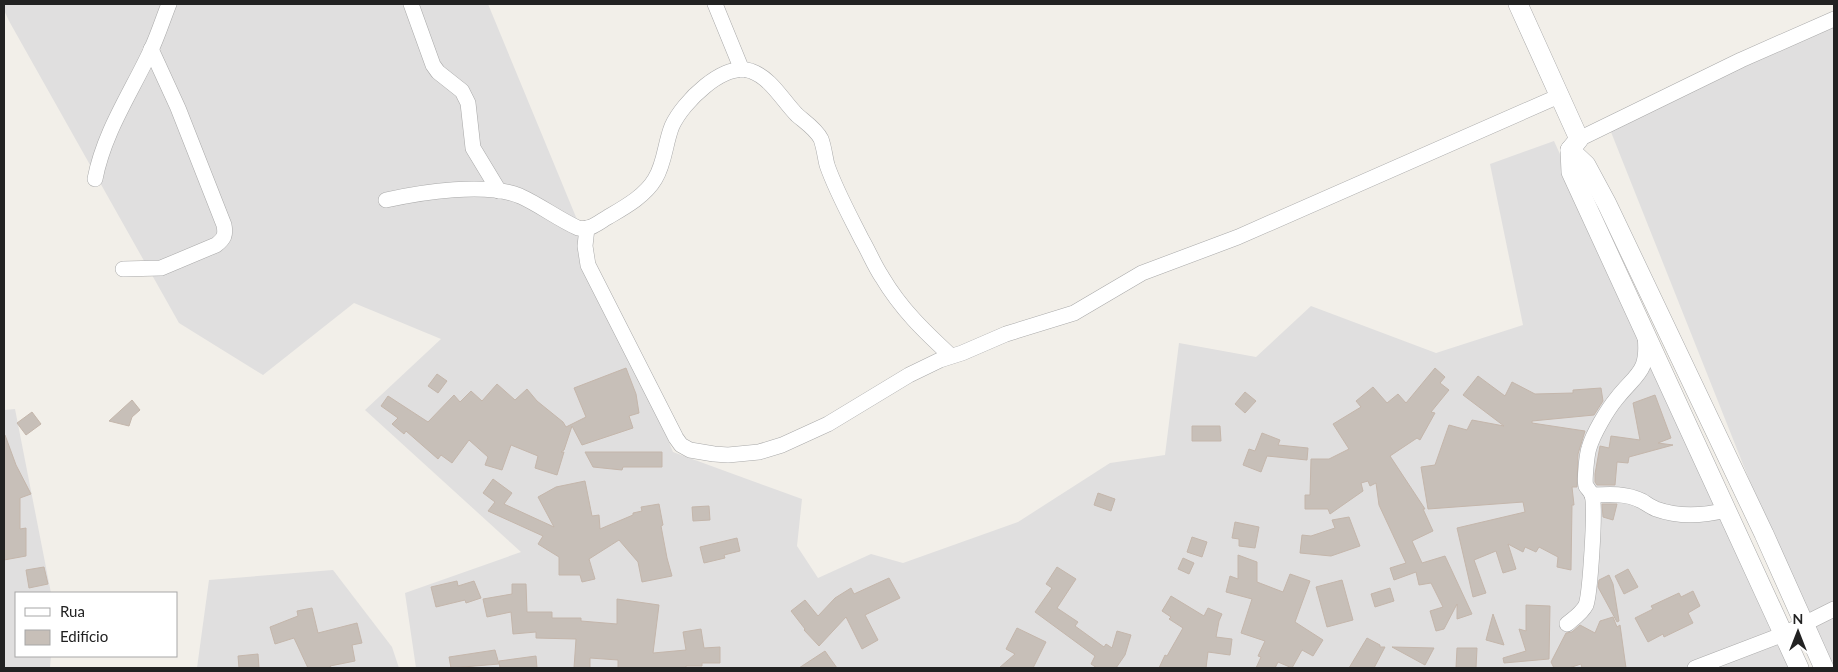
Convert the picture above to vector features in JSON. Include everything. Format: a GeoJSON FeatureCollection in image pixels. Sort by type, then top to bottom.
{"type":"FeatureCollection","features":[{"type":"Feature","properties":{"kind":"street"},"geometry":{"type":"LineString","coordinates":[[95,179],[98,160],[108,136],[151,49],[168,4]]}},
{"type":"Feature","properties":{"kind":"street"},"geometry":{"type":"LineString","coordinates":[[411,4],[433,65],[438,72],[462,91],[468,103],[473,148],[499,191]]}},
{"type":"Feature","properties":{"kind":"street"},"geometry":{"type":"LineString","coordinates":[[715,4],[742,70]]}},
{"type":"Feature","properties":{"kind":"street"},"geometry":{"type":"LineString","coordinates":[[1518,4],[1559,96],[1575,145],[1607,204],[1764,534],[1806,624],[1824,668]]}},
{"type":"Feature","properties":{"kind":"street"},"geometry":{"type":"LineString","coordinates":[[1575,145],[1741,60],[1834,19]]}},
{"type":"Feature","properties":{"kind":"street"},"geometry":{"type":"LineString","coordinates":[[123,268],[161,268],[170,265],[216,245],[222,241],[226,233],[178,108],[151,49]]}},
{"type":"Feature","properties":{"kind":"street"},"geometry":{"type":"LineString","coordinates":[[386,200],[435,190],[499,191],[521,197],[574,226],[587,228],[593,226],[624,208],[647,190],[660,170],[672,126],[678,116],[710,81],[721,75],[742,70],[757,74],[816,132],[821,140],[828,166],[845,206],[881,276],[906,313],[951,356]]}},
{"type":"Feature","properties":{"kind":"street"},"geometry":{"type":"LineString","coordinates":[[587,228],[585,246],[588,265],[676,438],[690,450],[702,453],[728,455],[769,450],[820,428],[909,375],[951,356],[1006,334],[1074,313],[1142,274],[1238,237],[1559,96]]}},
{"type":"Feature","properties":{"kind":"street"},"geometry":{"type":"LineString","coordinates":[[1575,145],[1571,172],[1799,668]]}},
{"type":"Feature","properties":{"kind":"street"},"geometry":{"type":"LineString","coordinates":[[1567,624],[1586,605],[1593,528],[1592,495],[1585,484],[1589,448],[1616,399],[1638,376],[1644,362],[1645,332]]}},
{"type":"Feature","properties":{"kind":"street"},"geometry":{"type":"LineString","coordinates":[[1592,495],[1609,494],[1630,497],[1656,509],[1679,514],[1707,514],[1726,510],[1729,513]]}},
{"type":"Feature","properties":{"kind":"street"},"geometry":{"type":"LineString","coordinates":[[1743,543],[1764,534]]}},
{"type":"Feature","properties":{"kind":"street"},"geometry":{"type":"LineString","coordinates":[[1695,668],[1784,634],[1834,610]]}},
{"type":"Feature","properties":{"kind":"shaded area"},"geometry":{"type":"Polygon","coordinates":[[[4,4],[488,4],[673,452],[802,499],[797,546],[818,578],[871,554],[903,563],[1018,522],[1110,463],[1165,455],[1179,343],[1256,357],[1311,306],[1436,353],[1523,325],[1490,164],[1554,141],[1794,668],[416,668],[405,593],[521,552],[365,410],[441,339],[354,303],[263,375],[179,323],[9,21],[4,10],[4,4]]]}},
{"type":"Feature","properties":{"kind":"shaded area"},"geometry":{"type":"Polygon","coordinates":[[[1834,25],[1834,668],[1824,668],[1609,127],[1834,25]]]}},
{"type":"Feature","properties":{"kind":"shaded area"},"geometry":{"type":"Polygon","coordinates":[[[15,409],[51,592],[15,592],[15,657],[51,657],[50,668],[4,668],[4,410],[15,409]]]}},
{"type":"Feature","properties":{"kind":"shaded area"},"geometry":{"type":"Polygon","coordinates":[[[333,570],[392,647],[399,668],[197,668],[209,580],[333,570]]]}},
{"type":"Feature","properties":{"kind":"building"},"geometry":{"type":"Polygon","coordinates":[[[626,368],[636,394],[639,413],[629,416],[633,428],[582,445],[572,426],[564,450],[561,452],[564,452],[557,475],[535,468],[538,456],[511,445],[502,470],[485,465],[488,457],[469,440],[452,463],[441,455],[438,459],[406,431],[404,434],[392,424],[398,418],[381,406],[388,396],[428,422],[454,395],[460,402],[471,391],[482,401],[497,384],[515,400],[527,389],[537,401],[563,422],[566,427],[586,417],[574,388],[626,368]]]}},
{"type":"Feature","properties":{"kind":"building"},"geometry":{"type":"Polygon","coordinates":[[[1435,368],[1445,377],[1440,383],[1449,390],[1431,412],[1435,413],[1420,440],[1417,438],[1390,456],[1425,509],[1423,509],[1433,531],[1412,541],[1422,563],[1445,556],[1472,614],[1457,619],[1457,604],[1444,629],[1436,631],[1430,611],[1443,607],[1431,583],[1419,585],[1416,572],[1394,580],[1390,568],[1406,563],[1379,505],[1376,483],[1370,486],[1368,481],[1361,483],[1363,491],[1330,514],[1328,509],[1305,509],[1305,495],[1310,495],[1311,459],[1329,459],[1349,449],[1333,424],[1361,407],[1356,401],[1373,387],[1387,403],[1398,394],[1406,403],[1435,368]]]}},
{"type":"Feature","properties":{"kind":"building"},"geometry":{"type":"Polygon","coordinates":[[[437,374],[447,381],[438,393],[428,386],[437,374]]]}},
{"type":"Feature","properties":{"kind":"building"},"geometry":{"type":"Polygon","coordinates":[[[1478,376],[1505,396],[1512,382],[1535,394],[1573,393],[1573,390],[1601,388],[1603,401],[1594,415],[1532,421],[1532,423],[1585,431],[1578,454],[1577,487],[1572,487],[1574,505],[1572,505],[1571,570],[1557,567],[1558,557],[1539,547],[1536,552],[1525,547],[1523,552],[1508,544],[1516,569],[1503,573],[1496,551],[1474,560],[1486,593],[1473,597],[1457,528],[1525,512],[1523,502],[1428,509],[1421,467],[1435,465],[1449,425],[1467,430],[1472,420],[1504,426],[1463,395],[1478,376]]]}},
{"type":"Feature","properties":{"kind":"building"},"geometry":{"type":"Polygon","coordinates":[[[1245,392],[1256,401],[1245,413],[1235,404],[1245,392]]]}},
{"type":"Feature","properties":{"kind":"building"},"geometry":{"type":"Polygon","coordinates":[[[1655,395],[1671,438],[1658,443],[1673,445],[1629,457],[1628,463],[1617,462],[1615,485],[1597,485],[1595,474],[1600,446],[1609,448],[1611,436],[1640,440],[1633,403],[1655,395]]]}},
{"type":"Feature","properties":{"kind":"building"},"geometry":{"type":"Polygon","coordinates":[[[132,400],[140,410],[132,417],[129,426],[109,421],[132,400]]]}},
{"type":"Feature","properties":{"kind":"building"},"geometry":{"type":"Polygon","coordinates":[[[32,412],[41,424],[26,435],[17,423],[32,412]]]}},
{"type":"Feature","properties":{"kind":"building"},"geometry":{"type":"Polygon","coordinates":[[[1192,426],[1220,426],[1221,441],[1192,441],[1192,426]]]}},
{"type":"Feature","properties":{"kind":"building"},"geometry":{"type":"Polygon","coordinates":[[[1262,433],[1280,440],[1278,445],[1308,448],[1307,460],[1267,456],[1261,472],[1243,465],[1249,449],[1255,451],[1262,433]]]}},
{"type":"Feature","properties":{"kind":"building"},"geometry":{"type":"Polygon","coordinates":[[[4,435],[16,465],[31,494],[20,498],[20,529],[26,528],[26,556],[4,560],[4,435]]]}},
{"type":"Feature","properties":{"kind":"building"},"geometry":{"type":"Polygon","coordinates":[[[585,452],[662,452],[662,467],[623,467],[622,470],[593,467],[585,452]]]}},
{"type":"Feature","properties":{"kind":"building"},"geometry":{"type":"Polygon","coordinates":[[[493,479],[512,493],[504,504],[554,527],[538,497],[556,487],[585,481],[592,516],[599,515],[600,529],[633,515],[633,513],[642,511],[641,507],[659,504],[663,525],[661,526],[672,576],[642,582],[638,562],[619,540],[589,559],[595,579],[582,582],[580,575],[559,575],[559,557],[538,544],[543,536],[488,511],[495,502],[483,493],[493,479]]]}},
{"type":"Feature","properties":{"kind":"building"},"geometry":{"type":"Polygon","coordinates":[[[1098,493],[1115,499],[1111,511],[1094,505],[1098,493]]]}},
{"type":"Feature","properties":{"kind":"building"},"geometry":{"type":"Polygon","coordinates":[[[1602,504],[1617,504],[1613,520],[1603,517],[1602,504]]]}},
{"type":"Feature","properties":{"kind":"building"},"geometry":{"type":"Polygon","coordinates":[[[709,506],[710,520],[693,521],[692,507],[709,506]]]}},
{"type":"Feature","properties":{"kind":"building"},"geometry":{"type":"Polygon","coordinates":[[[1349,517],[1360,546],[1331,556],[1300,553],[1302,535],[1311,536],[1335,528],[1332,520],[1349,517]]]}},
{"type":"Feature","properties":{"kind":"building"},"geometry":{"type":"Polygon","coordinates":[[[1235,522],[1259,527],[1255,548],[1239,546],[1239,539],[1232,538],[1235,522]]]}},
{"type":"Feature","properties":{"kind":"building"},"geometry":{"type":"Polygon","coordinates":[[[1192,537],[1207,542],[1202,557],[1187,552],[1192,537]]]}},
{"type":"Feature","properties":{"kind":"building"},"geometry":{"type":"Polygon","coordinates":[[[737,538],[740,551],[724,555],[725,558],[704,563],[700,547],[737,538]]]}},
{"type":"Feature","properties":{"kind":"building"},"geometry":{"type":"Polygon","coordinates":[[[1238,555],[1257,562],[1257,582],[1283,592],[1290,574],[1310,581],[1295,622],[1323,640],[1313,656],[1302,650],[1292,668],[1278,662],[1275,668],[1256,668],[1261,657],[1258,656],[1265,641],[1241,633],[1252,599],[1226,592],[1230,576],[1238,579],[1238,555]]]}},
{"type":"Feature","properties":{"kind":"building"},"geometry":{"type":"Polygon","coordinates":[[[1183,558],[1194,563],[1189,574],[1178,569],[1183,558]]]}},
{"type":"Feature","properties":{"kind":"building"},"geometry":{"type":"Polygon","coordinates":[[[44,567],[48,584],[29,588],[26,570],[44,567]]]}},
{"type":"Feature","properties":{"kind":"building"},"geometry":{"type":"Polygon","coordinates":[[[1057,567],[1076,579],[1057,608],[1078,622],[1075,626],[1104,647],[1106,644],[1112,648],[1117,631],[1131,635],[1125,655],[1116,668],[1097,668],[1091,664],[1095,656],[1035,612],[1052,588],[1046,584],[1057,567]]]}},
{"type":"Feature","properties":{"kind":"building"},"geometry":{"type":"Polygon","coordinates":[[[1628,569],[1638,587],[1624,594],[1615,576],[1628,569]]]}},
{"type":"Feature","properties":{"kind":"building"},"geometry":{"type":"Polygon","coordinates":[[[1609,575],[1613,584],[1619,621],[1617,622],[1598,587],[1599,580],[1609,575]]]}},
{"type":"Feature","properties":{"kind":"building"},"geometry":{"type":"Polygon","coordinates":[[[889,578],[900,598],[865,615],[878,640],[862,649],[846,617],[819,646],[804,630],[791,611],[805,600],[818,616],[835,598],[851,588],[854,594],[889,578]]]}},
{"type":"Feature","properties":{"kind":"building"},"geometry":{"type":"Polygon","coordinates":[[[1342,580],[1353,620],[1327,627],[1316,587],[1342,580]]]}},
{"type":"Feature","properties":{"kind":"building"},"geometry":{"type":"Polygon","coordinates":[[[457,581],[458,586],[474,581],[481,598],[466,603],[465,600],[436,607],[431,587],[457,581]]]}},
{"type":"Feature","properties":{"kind":"building"},"geometry":{"type":"Polygon","coordinates":[[[512,584],[526,584],[527,612],[552,612],[552,618],[581,618],[581,621],[617,624],[617,599],[659,605],[653,653],[686,650],[683,632],[701,629],[704,648],[720,647],[720,663],[702,663],[702,666],[686,666],[686,668],[618,668],[618,660],[590,658],[590,668],[574,668],[576,639],[536,638],[536,632],[513,634],[511,612],[487,617],[483,599],[512,594],[512,584]]]}},
{"type":"Feature","properties":{"kind":"building"},"geometry":{"type":"Polygon","coordinates":[[[1390,588],[1394,601],[1375,607],[1371,594],[1390,588]]]}},
{"type":"Feature","properties":{"kind":"building"},"geometry":{"type":"Polygon","coordinates":[[[1693,591],[1700,606],[1688,613],[1693,623],[1664,637],[1663,634],[1648,642],[1635,618],[1653,609],[1651,606],[1679,593],[1681,597],[1693,591]]]}},
{"type":"Feature","properties":{"kind":"building"},"geometry":{"type":"Polygon","coordinates":[[[1171,596],[1204,616],[1208,608],[1222,614],[1216,637],[1232,639],[1230,655],[1208,652],[1206,668],[1159,668],[1165,655],[1167,656],[1183,628],[1169,619],[1171,617],[1162,611],[1171,596]]]}},
{"type":"Feature","properties":{"kind":"building"},"geometry":{"type":"Polygon","coordinates":[[[1526,605],[1550,606],[1549,659],[1504,663],[1503,658],[1526,651],[1519,629],[1526,631],[1526,605]]]}},
{"type":"Feature","properties":{"kind":"building"},"geometry":{"type":"Polygon","coordinates":[[[312,608],[318,633],[357,623],[362,643],[352,645],[355,661],[330,666],[331,668],[308,668],[294,638],[275,644],[270,627],[298,616],[297,611],[312,608]]]}},
{"type":"Feature","properties":{"kind":"building"},"geometry":{"type":"Polygon","coordinates":[[[1493,614],[1504,645],[1486,640],[1493,614]]]}},
{"type":"Feature","properties":{"kind":"building"},"geometry":{"type":"Polygon","coordinates":[[[1613,617],[1617,627],[1620,625],[1626,668],[1582,668],[1581,664],[1569,668],[1554,668],[1551,662],[1566,633],[1572,632],[1580,625],[1595,633],[1600,621],[1613,617]]]}},
{"type":"Feature","properties":{"kind":"building"},"geometry":{"type":"Polygon","coordinates":[[[1017,628],[1046,642],[1033,668],[999,668],[1015,654],[1006,649],[1017,628]]]}},
{"type":"Feature","properties":{"kind":"building"},"geometry":{"type":"Polygon","coordinates":[[[1367,638],[1380,645],[1380,647],[1385,647],[1374,668],[1349,668],[1367,638]]]}},
{"type":"Feature","properties":{"kind":"building"},"geometry":{"type":"Polygon","coordinates":[[[1392,647],[1434,648],[1425,665],[1392,647]]]}},
{"type":"Feature","properties":{"kind":"building"},"geometry":{"type":"Polygon","coordinates":[[[1457,648],[1477,648],[1476,668],[1456,668],[1457,648]]]}},
{"type":"Feature","properties":{"kind":"building"},"geometry":{"type":"Polygon","coordinates":[[[495,650],[499,664],[451,668],[449,657],[495,650]]]}},
{"type":"Feature","properties":{"kind":"building"},"geometry":{"type":"Polygon","coordinates":[[[825,651],[837,668],[799,668],[825,651]]]}},
{"type":"Feature","properties":{"kind":"building"},"geometry":{"type":"Polygon","coordinates":[[[258,654],[259,668],[239,668],[238,656],[258,654]]]}},
{"type":"Feature","properties":{"kind":"building"},"geometry":{"type":"Polygon","coordinates":[[[536,656],[537,668],[500,668],[499,661],[536,656]]]}}]}
